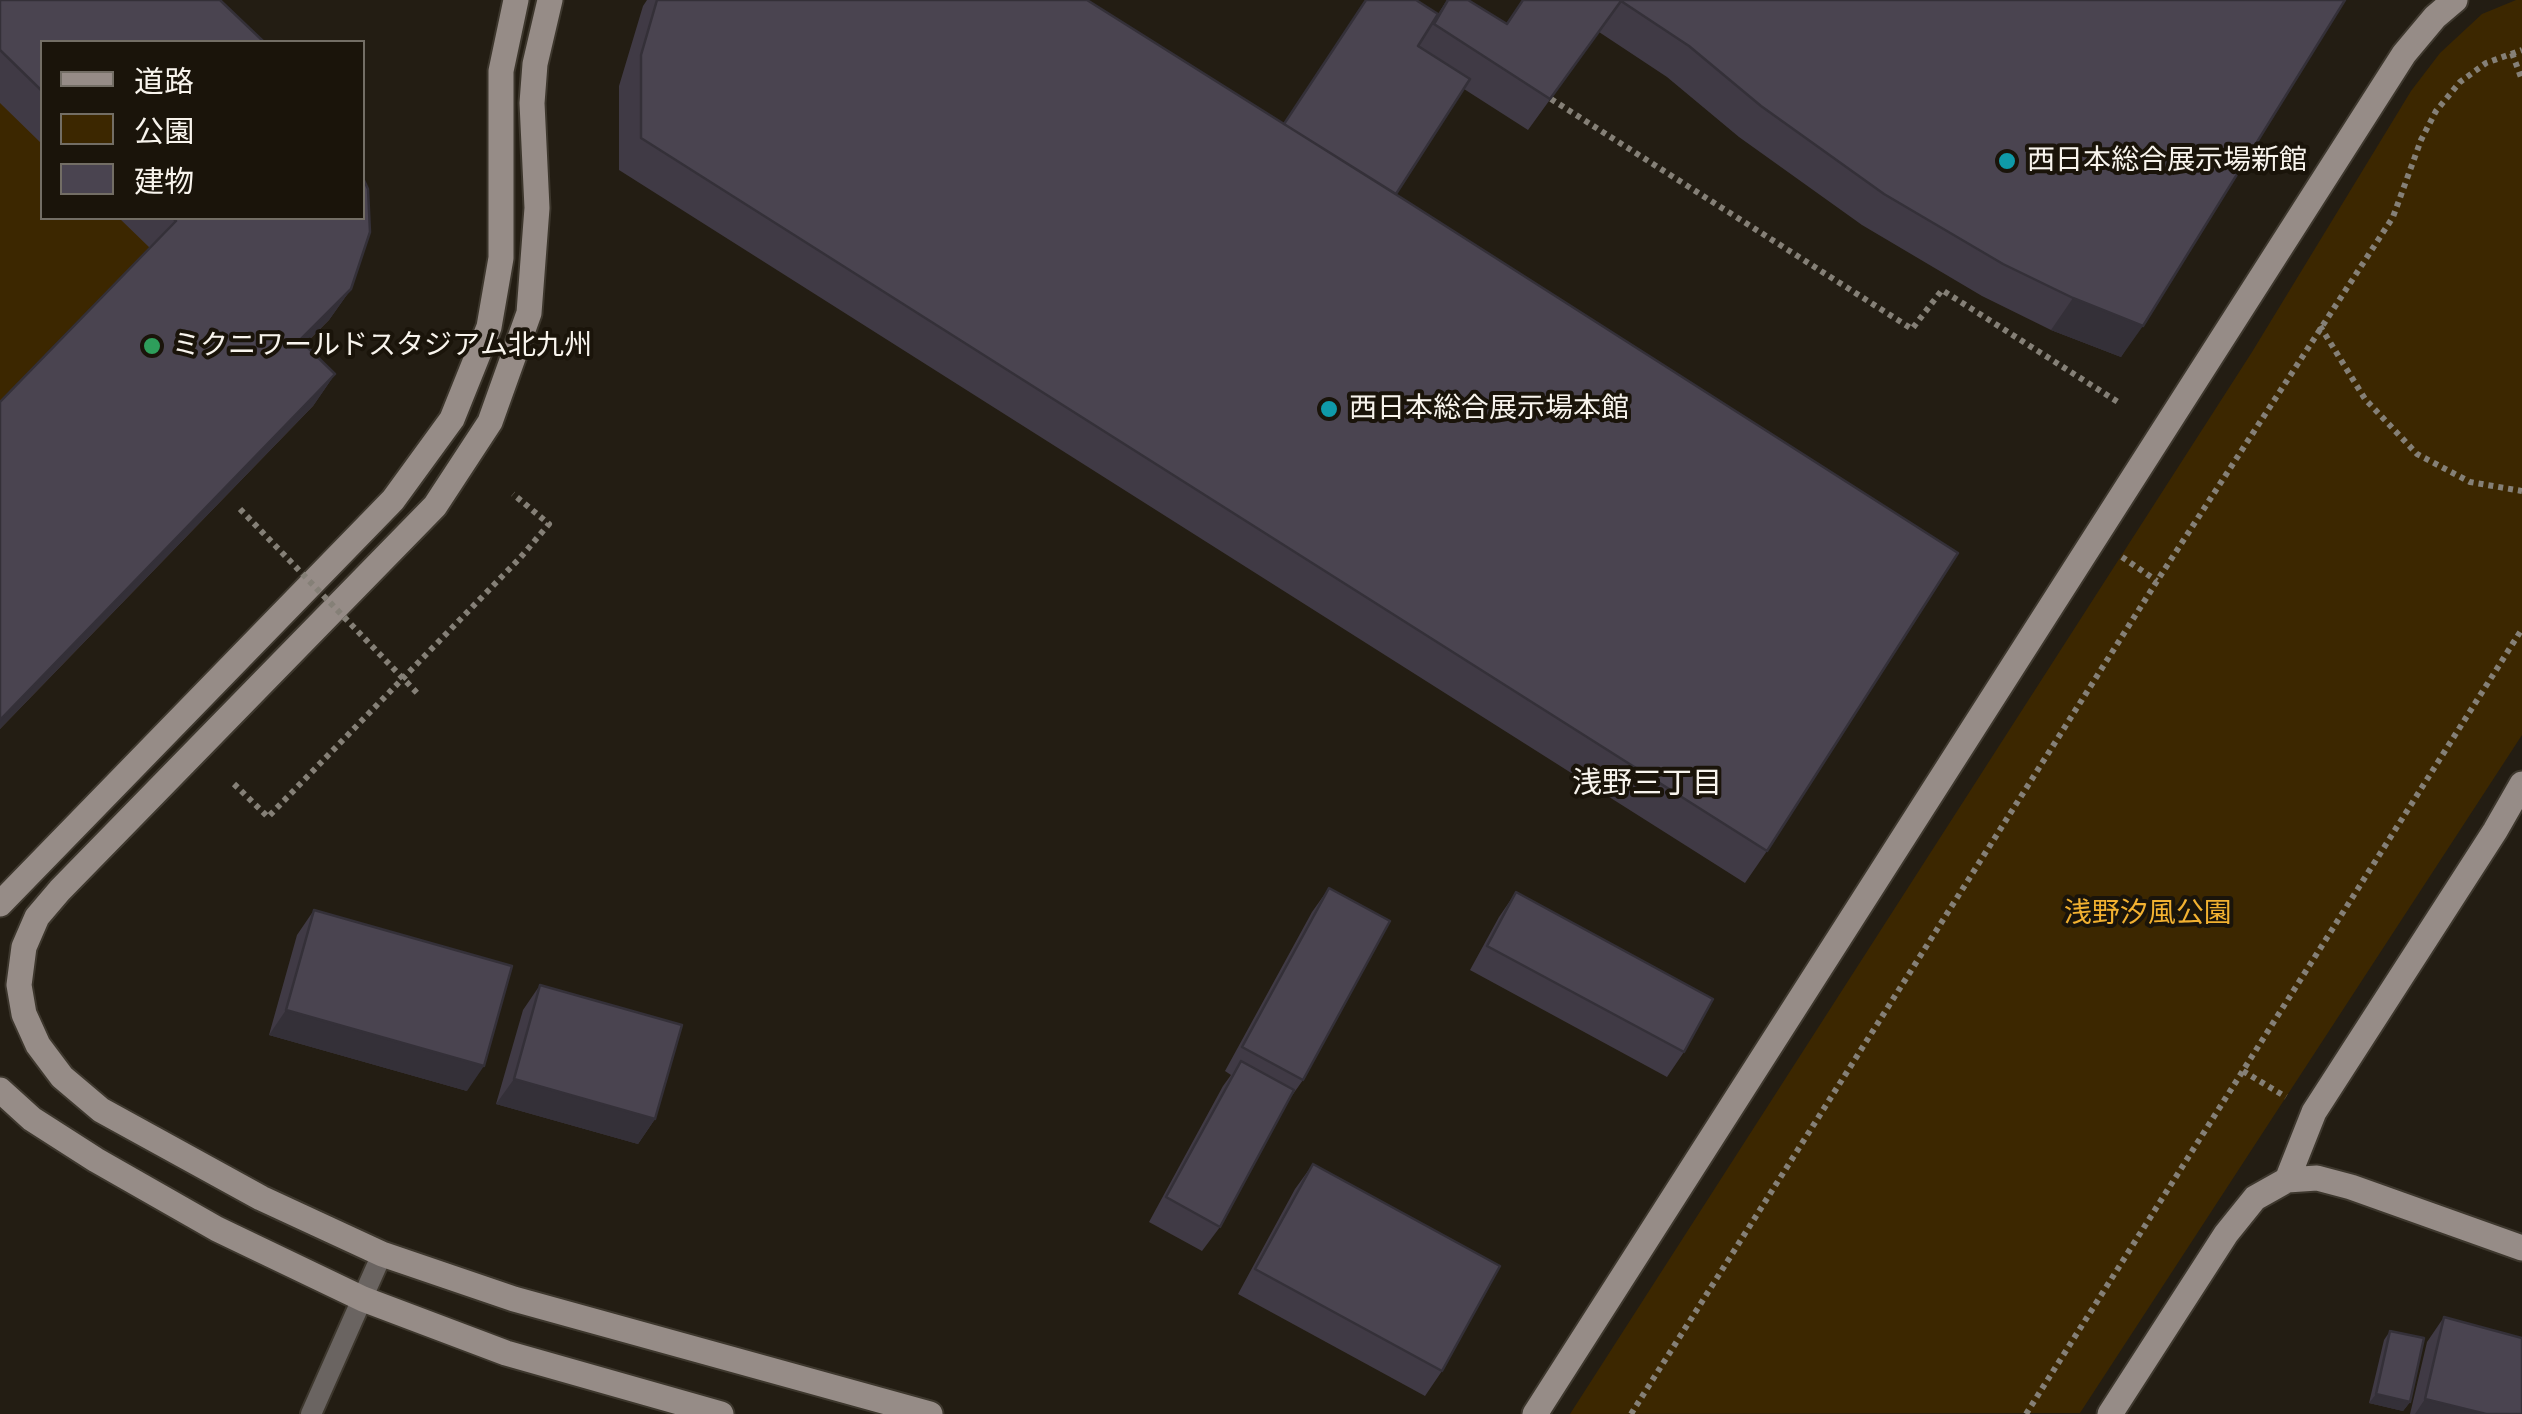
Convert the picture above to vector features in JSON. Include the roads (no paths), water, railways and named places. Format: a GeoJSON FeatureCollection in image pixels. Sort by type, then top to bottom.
{"type":"FeatureCollection","features":[{"type":"Feature","properties":{"kind":"street"},"geometry":{"type":"LineString","coordinates":[[0,904],[393,500],[452,418],[489,327],[501,258],[500,72],[516,0]]}},
{"type":"Feature","properties":{"kind":"street"},"geometry":{"type":"LineString","coordinates":[[550,0],[535,64],[532,104],[537,208],[529,312],[490,422],[435,506],[38,917],[24,947],[20,985],[24,1014],[38,1046],[62,1078],[101,1110],[261,1198],[382,1254],[532,1304],[930,1414]]}},
{"type":"Feature","properties":{"kind":"street"},"geometry":{"type":"LineString","coordinates":[[1535,1414],[2404,54],[2435,17],[2456,0]]}},
{"type":"Feature","properties":{"kind":"street"},"geometry":{"type":"LineString","coordinates":[[2287,1180],[2314,1112],[2522,784]]}},
{"type":"Feature","properties":{"kind":"street"},"geometry":{"type":"LineString","coordinates":[[0,1090],[32,1120],[130,1180],[217,1229],[363,1299],[506,1354],[721,1414]]}},
{"type":"Feature","properties":{"kind":"street"},"geometry":{"type":"LineString","coordinates":[[2110,1414],[2226,1234],[2255,1198],[2287,1180],[2316,1178],[2351,1186],[2522,1248]]}},
{"type":"Feature","properties":{"kind":"lane"},"geometry":{"type":"LineString","coordinates":[[311,1414],[382,1254]]}},
{"type":"Feature","properties":{"kind":"place","name":"西日本総合展示場新館"},"geometry":{"type":"Point","coordinates":[2007,161]}},
{"type":"Feature","properties":{"kind":"place","name":"ミクニワールドスタジアム北九州"},"geometry":{"type":"Point","coordinates":[152,346]}},
{"type":"Feature","properties":{"kind":"place","name":"西日本総合展示場本館"},"geometry":{"type":"Point","coordinates":[1329,409]}},
{"type":"Feature","properties":{"kind":"district","name":"浅野三丁目"},"geometry":{"type":"Point","coordinates":[1647,784]}},
{"type":"Feature","properties":{"kind":"park label","name":"浅野汐風公園"},"geometry":{"type":"Point","coordinates":[2148,914]}}]}
